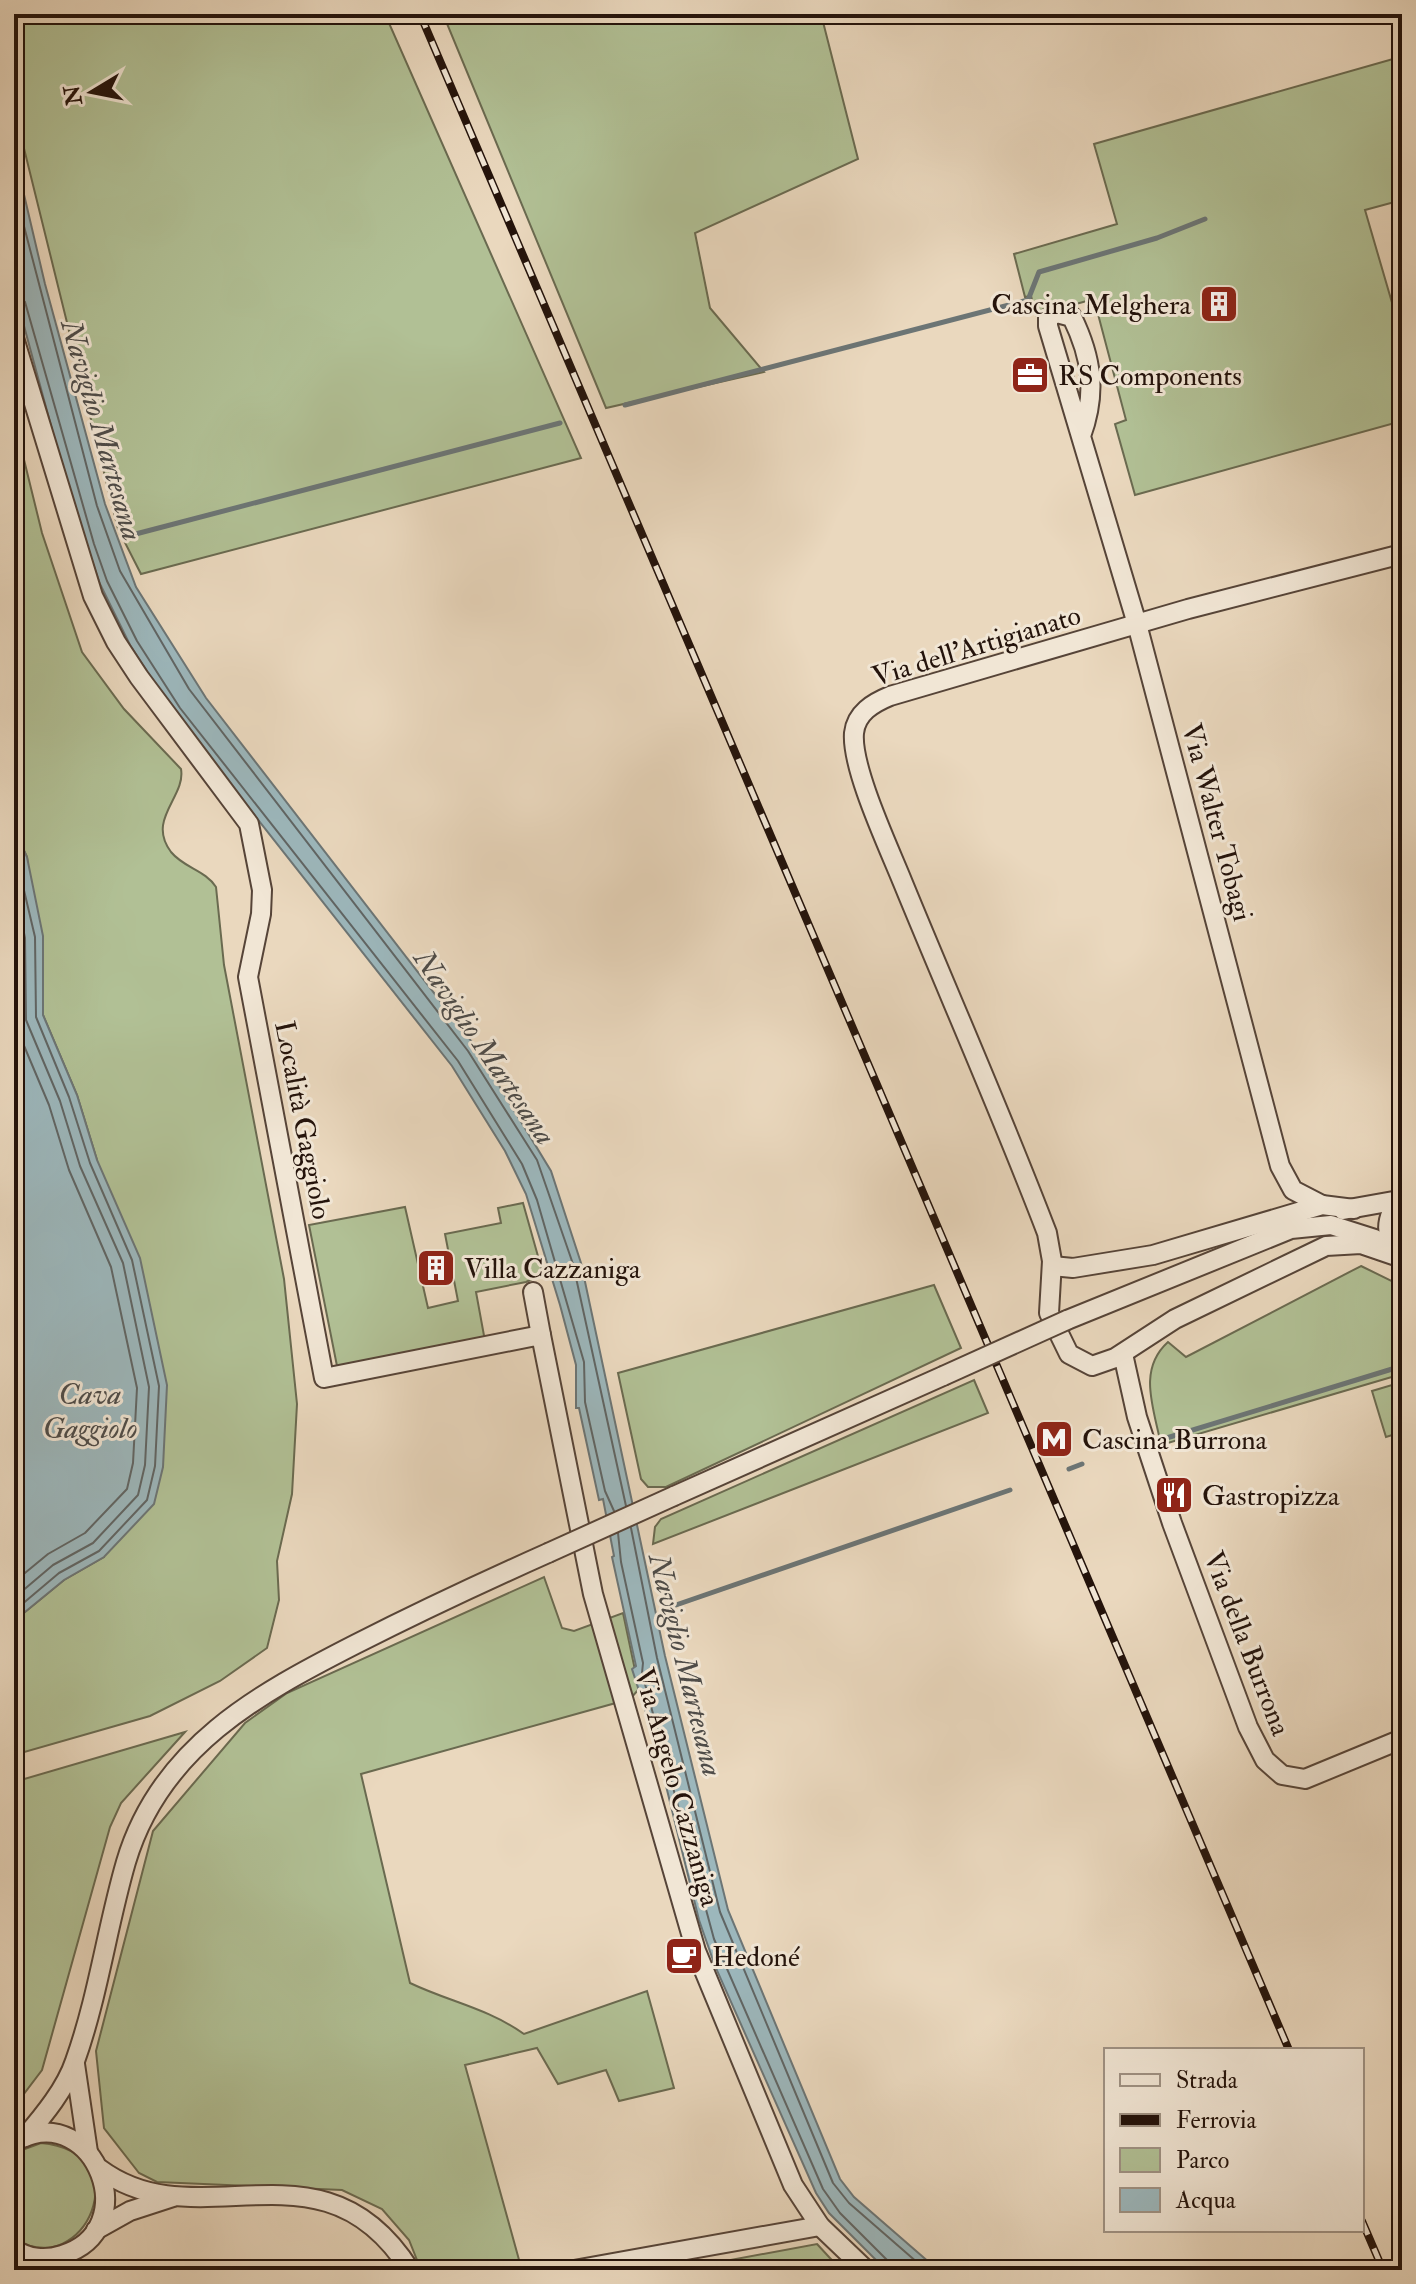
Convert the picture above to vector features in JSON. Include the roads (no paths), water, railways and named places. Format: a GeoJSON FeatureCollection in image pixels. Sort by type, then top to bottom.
{"type":"FeatureCollection","features":[{"type":"Feature","properties":{"kind":"street","name":"Via Walter Tobagi"},"geometry":{"type":"LineString","coordinates":[[1081,436],[1092,406],[1091,378],[1075,321],[1069,314],[1057,313],[1048,318],[1048,326],[1137,624],[1280,1166],[1293,1190],[1322,1205]]}},
{"type":"Feature","properties":{"kind":"street","name":"Località Gaggiolo"},"geometry":{"type":"LineString","coordinates":[[14,338],[93,596],[116,642],[249,824],[262,890],[261,914],[248,977],[324,1378],[541,1335]]}},
{"type":"Feature","properties":{"kind":"street","name":"Via dell'Artigianato"},"geometry":{"type":"LineString","coordinates":[[1123,1354],[1092,1366],[1069,1354],[1048,1307],[1052,1266],[1047,1233],[879,822],[858,762],[854,733],[864,712],[885,698],[1137,624],[1402,554]]}},
{"type":"Feature","properties":{"kind":"street"},"geometry":{"type":"LineString","coordinates":[[20,2140],[45,2113],[75,2063],[132,1844],[151,1804],[194,1750],[227,1717],[272,1687],[426,1608],[1067,1320],[1325,1213],[1401,1199]]}},
{"type":"Feature","properties":{"kind":"street"},"geometry":{"type":"LineString","coordinates":[[1398,1254],[1388,1223],[1401,1199]]}},
{"type":"Feature","properties":{"kind":"street"},"geometry":{"type":"LineString","coordinates":[[1052,1266],[1073,1268],[1153,1255],[1322,1205],[1354,1209]]}},
{"type":"Feature","properties":{"kind":"street"},"geometry":{"type":"LineString","coordinates":[[1291,1229],[1338,1226],[1398,1254]]}},
{"type":"Feature","properties":{"kind":"street"},"geometry":{"type":"LineString","coordinates":[[1123,1354],[1175,1319],[1326,1246],[1361,1244],[1398,1254]]}},
{"type":"Feature","properties":{"kind":"street"},"geometry":{"type":"LineString","coordinates":[[533,1292],[541,1335]]}},
{"type":"Feature","properties":{"kind":"street","name":"Via Angelo Cazzaniga"},"geometry":{"type":"LineString","coordinates":[[541,1335],[586,1563],[696,1951],[790,2178],[820,2226],[866,2270]]}},
{"type":"Feature","properties":{"kind":"street","name":"Via della Burrona"},"geometry":{"type":"LineString","coordinates":[[1123,1354],[1137,1417],[1185,1559],[1253,1738],[1276,1772],[1294,1779],[1310,1778],[1402,1739]]}},
{"type":"Feature","properties":{"kind":"street"},"geometry":{"type":"LineString","coordinates":[[75,2063],[88,2152]]}},
{"type":"Feature","properties":{"kind":"street"},"geometry":{"type":"LineString","coordinates":[[20,2140],[59,2136],[88,2152],[100,2169],[106,2200],[96,2230]]}},
{"type":"Feature","properties":{"kind":"street"},"geometry":{"type":"LineString","coordinates":[[100,2169],[127,2184],[181,2195],[292,2195],[330,2201],[356,2212],[374,2226],[410,2270]]}},
{"type":"Feature","properties":{"kind":"street"},"geometry":{"type":"LineString","coordinates":[[16,2252],[54,2257],[77,2248],[96,2230],[139,2208],[181,2195]]}},
{"type":"Feature","properties":{"kind":"street"},"geometry":{"type":"LineString","coordinates":[[574,2270],[820,2226]]}},
{"type":"Feature","properties":{"kind":"water"},"geometry":{"type":"Polygon","coordinates":[[[14,152],[45,284],[105,504],[136,587],[206,698],[475,1046],[551,1171],[581,1263],[665,1656],[728,1910],[840,2179],[854,2197],[938,2270],[886,2270],[829,2213],[816,2193],[715,1966],[699,1920],[654,1737],[632,1669],[636,1666],[612,1557],[603,1499],[599,1500],[579,1408],[576,1408],[576,1365],[526,1194],[505,1151],[452,1066],[174,713],[130,645],[100,584],[70,496],[14,289],[14,152]]]}},
{"type":"Feature","properties":{"kind":"water","name":"Cava Gaggiolo"},"geometry":{"type":"Polygon","coordinates":[[[14,829],[27,857],[43,936],[43,1015],[77,1095],[97,1160],[140,1258],[167,1385],[163,1467],[154,1504],[104,1557],[64,1580],[14,1621],[14,829]]]}},
{"type":"Feature","properties":{"kind":"waterway"},"geometry":{"type":"LineString","coordinates":[[625,405],[1028,300],[1039,272],[1157,238],[1205,219]]}},
{"type":"Feature","properties":{"kind":"waterway","name":"Naviglio Martesana"},"geometry":{"type":"LineString","coordinates":[[128,536],[560,423]]}},
{"type":"Feature","properties":{"kind":"waterway"},"geometry":{"type":"LineString","coordinates":[[1160,1440],[1402,1366]]}},
{"type":"Feature","properties":{"kind":"waterway"},"geometry":{"type":"LineString","coordinates":[[1069,1469],[1082,1464]]}},
{"type":"Feature","properties":{"kind":"waterway","name":"Naviglio Martesana"},"geometry":{"type":"LineString","coordinates":[[673,1606],[1010,1490]]}},
{"type":"Feature","properties":{"kind":"railway"},"geometry":{"type":"LineString","coordinates":[[420,14],[1288,2048]]}},
{"type":"Feature","properties":{"kind":"railway"},"geometry":{"type":"LineString","coordinates":[[1364,2226],[1383,2270]]}},
{"type":"Feature","properties":{"kind":"place","name":"Cascina Melghera"},"geometry":{"type":"Point","coordinates":[1219,304]}},
{"type":"Feature","properties":{"kind":"place","name":"RS Components"},"geometry":{"type":"Point","coordinates":[1030,375]}},
{"type":"Feature","properties":{"kind":"place","name":"Villa Cazzaniga"},"geometry":{"type":"Point","coordinates":[436,1268]}},
{"type":"Feature","properties":{"kind":"place","name":"Cascina Burrona"},"geometry":{"type":"Point","coordinates":[1054,1439]}},
{"type":"Feature","properties":{"kind":"place","name":"Gastropizza"},"geometry":{"type":"Point","coordinates":[1174,1495]}},
{"type":"Feature","properties":{"kind":"place","name":"Hedoné"},"geometry":{"type":"Point","coordinates":[684,1956]}}]}
